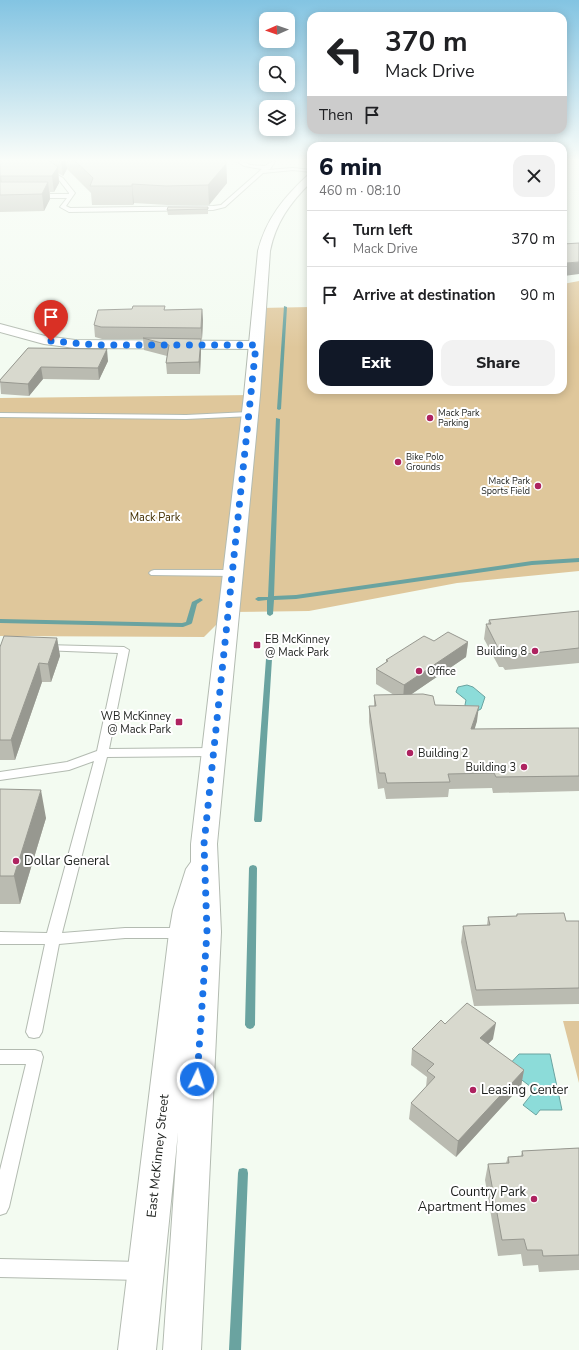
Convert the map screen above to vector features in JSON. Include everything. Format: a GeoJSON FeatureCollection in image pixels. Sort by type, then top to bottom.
{"type":"FeatureCollection","features":[{"type":"Feature","properties":{"kind":"main road","name":"East McKinney Street"},"geometry":{"type":"LineString","coordinates":[[182,1350],[207,932],[204,844],[233,573],[264,251],[268,236],[275,222]]}},
{"type":"Feature","properties":{"kind":"main road","name":"East McKinney Street"},"geometry":{"type":"LineString","coordinates":[[137,1350],[182,933],[204,844]]}},
{"type":"Feature","properties":{"kind":"street"},"geometry":{"type":"LineString","coordinates":[[0,328],[44,340],[75,344],[256,345]]}},
{"type":"Feature","properties":{"kind":"street"},"geometry":{"type":"LineString","coordinates":[[0,341],[19,333]]}},
{"type":"Feature","properties":{"kind":"lane"},"geometry":{"type":"LineString","coordinates":[[0,414],[186,416],[249,414]]}},
{"type":"Feature","properties":{"kind":"lane"},"geometry":{"type":"LineString","coordinates":[[154,573],[233,573]]}},
{"type":"Feature","properties":{"kind":"lane"},"geometry":{"type":"LineString","coordinates":[[31,648],[124,650],[102,753],[53,939],[34,1032]]}},
{"type":"Feature","properties":{"kind":"lane"},"geometry":{"type":"LineString","coordinates":[[0,776],[69,766],[102,753],[213,752]]}},
{"type":"Feature","properties":{"kind":"lane"},"geometry":{"type":"LineString","coordinates":[[0,938],[53,939],[125,932],[182,933]]}},
{"type":"Feature","properties":{"kind":"lane"},"geometry":{"type":"LineString","coordinates":[[0,1057],[35,1057],[0,1207]]}},
{"type":"Feature","properties":{"kind":"lane"},"geometry":{"type":"LineString","coordinates":[[0,1268],[146,1271]]}},
{"type":"Feature","properties":{"kind":"green space","name":"Mack Park"},"geometry":{"type":"Polygon","coordinates":[[[579,281],[579,571],[457,583],[309,611],[229,612],[204,637],[0,636],[0,398],[251,395],[259,308],[307,307],[307,394],[567,394],[567,283],[579,281]]]}},
{"type":"Feature","properties":{"kind":"green space"},"geometry":{"type":"Polygon","coordinates":[[[563,1021],[579,1021],[579,1083],[563,1021]]]}},
{"type":"Feature","properties":{"kind":"water"},"geometry":{"type":"Polygon","coordinates":[[[467,685],[473,687],[485,697],[481,709],[477,711],[466,708],[466,700],[456,692],[458,687],[467,685]]]}},
{"type":"Feature","properties":{"kind":"water"},"geometry":{"type":"Polygon","coordinates":[[[519,1054],[550,1054],[562,1110],[540,1110],[536,1115],[523,1105],[535,1090],[506,1068],[519,1054]]]}},
{"type":"Feature","properties":{"kind":"building"},"geometry":{"type":"Polygon","coordinates":[[[579,243],[579,262],[567,263],[567,244],[579,243]]]}},
{"type":"Feature","properties":{"kind":"building"},"geometry":{"type":"Polygon","coordinates":[[[133,306],[165,306],[164,310],[202,309],[201,328],[101,327],[94,325],[98,310],[132,309],[133,306]]]}},
{"type":"Feature","properties":{"kind":"building"},"geometry":{"type":"Polygon","coordinates":[[[143,338],[201,339],[199,362],[166,363],[169,345],[143,338]]]}},
{"type":"Feature","properties":{"kind":"building"},"geometry":{"type":"Polygon","coordinates":[[[28,348],[107,349],[98,368],[41,367],[28,384],[0,382],[0,380],[28,348]]]}},
{"type":"Feature","properties":{"kind":"building"},"geometry":{"type":"Polygon","coordinates":[[[579,611],[579,648],[507,656],[505,652],[500,652],[486,624],[491,624],[489,620],[579,611]]]}},
{"type":"Feature","properties":{"kind":"building"},"geometry":{"type":"Polygon","coordinates":[[[448,632],[468,642],[404,685],[376,669],[388,661],[386,660],[424,636],[434,641],[448,632]]]}},
{"type":"Feature","properties":{"kind":"building"},"geometry":{"type":"Polygon","coordinates":[[[4,636],[57,638],[48,664],[39,663],[11,740],[0,740],[0,647],[4,636]]]}},
{"type":"Feature","properties":{"kind":"building"},"geometry":{"type":"Polygon","coordinates":[[[423,694],[433,696],[435,705],[479,706],[471,729],[579,728],[579,776],[496,777],[494,773],[448,774],[450,782],[387,783],[385,773],[379,773],[369,706],[376,706],[374,695],[423,694]]]}},
{"type":"Feature","properties":{"kind":"building"},"geometry":{"type":"Polygon","coordinates":[[[0,789],[41,790],[14,876],[0,876],[0,789]]]}},
{"type":"Feature","properties":{"kind":"building"},"geometry":{"type":"Polygon","coordinates":[[[564,913],[566,921],[579,921],[579,988],[476,990],[463,926],[490,925],[488,917],[517,916],[517,914],[564,913]]]}},
{"type":"Feature","properties":{"kind":"building","name":"Leasing Center"},"geometry":{"type":"Polygon","coordinates":[[[467,1003],[496,1023],[480,1038],[524,1070],[458,1141],[411,1103],[435,1077],[427,1071],[434,1064],[412,1049],[441,1020],[445,1024],[467,1003]]]}},
{"type":"Feature","properties":{"kind":"building","name":"Country Park Apartment Homes"},"geometry":{"type":"Polygon","coordinates":[[[579,1148],[579,1255],[543,1256],[542,1250],[527,1250],[524,1239],[502,1240],[488,1164],[509,1163],[508,1157],[523,1156],[522,1151],[579,1148]]]}},
{"type":"Feature","properties":{"kind":"waterway"},"geometry":{"type":"LineString","coordinates":[[279,409],[285,307]]}},
{"type":"Feature","properties":{"kind":"waterway"},"geometry":{"type":"LineString","coordinates":[[271,598],[278,419]]}},
{"type":"Feature","properties":{"kind":"waterway"},"geometry":{"type":"LineString","coordinates":[[271,598],[296,597],[532,563],[579,560]]}},
{"type":"Feature","properties":{"kind":"waterway"},"geometry":{"type":"LineString","coordinates":[[258,599],[271,598]]}},
{"type":"Feature","properties":{"kind":"waterway"},"geometry":{"type":"LineString","coordinates":[[270,614],[271,598]]}},
{"type":"Feature","properties":{"kind":"waterway"},"geometry":{"type":"LineString","coordinates":[[0,621],[183,625],[189,623],[194,603],[200,600]]}},
{"type":"Feature","properties":{"kind":"waterway"},"geometry":{"type":"LineString","coordinates":[[258,820],[269,659]]}},
{"type":"Feature","properties":{"kind":"waterway"},"geometry":{"type":"LineString","coordinates":[[250,1025],[253,868]]}},
{"type":"Feature","properties":{"kind":"waterway"},"geometry":{"type":"LineString","coordinates":[[235,1350],[243,1173]]}},
{"type":"Feature","properties":{"kind":"place","name":"Mack Park Parking"},"geometry":{"type":"Point","coordinates":[430,418]}},
{"type":"Feature","properties":{"kind":"place","name":"Bike Polo Grounds"},"geometry":{"type":"Point","coordinates":[398,462]}},
{"type":"Feature","properties":{"kind":"place","name":"Mack Park Sports Field"},"geometry":{"type":"Point","coordinates":[538,486]}},
{"type":"Feature","properties":{"kind":"place","name":"EB McKinney @ Mack Park"},"geometry":{"type":"Point","coordinates":[257,645]}},
{"type":"Feature","properties":{"kind":"place","name":"Building 8"},"geometry":{"type":"Point","coordinates":[535,651]}},
{"type":"Feature","properties":{"kind":"place","name":"Office"},"geometry":{"type":"Point","coordinates":[419,671]}},
{"type":"Feature","properties":{"kind":"place","name":"WB McKinney @ Mack Park"},"geometry":{"type":"Point","coordinates":[179,722]}},
{"type":"Feature","properties":{"kind":"place","name":"Building 2"},"geometry":{"type":"Point","coordinates":[410,753]}},
{"type":"Feature","properties":{"kind":"place","name":"Building 3"},"geometry":{"type":"Point","coordinates":[524,767]}},
{"type":"Feature","properties":{"kind":"place","name":"Dollar General"},"geometry":{"type":"Point","coordinates":[16,861]}},
{"type":"Feature","properties":{"kind":"place","name":"Leasing Center"},"geometry":{"type":"Point","coordinates":[473,1090]}},
{"type":"Feature","properties":{"kind":"place","name":"Country Park Apartment Homes"},"geometry":{"type":"Point","coordinates":[534,1199]}},
{"type":"Feature","properties":{"kind":"route"},"geometry":{"type":"LineString","coordinates":[[51,341],[96,345],[256,345],[252,395],[204,844],[207,932],[197,1079]]}}]}
